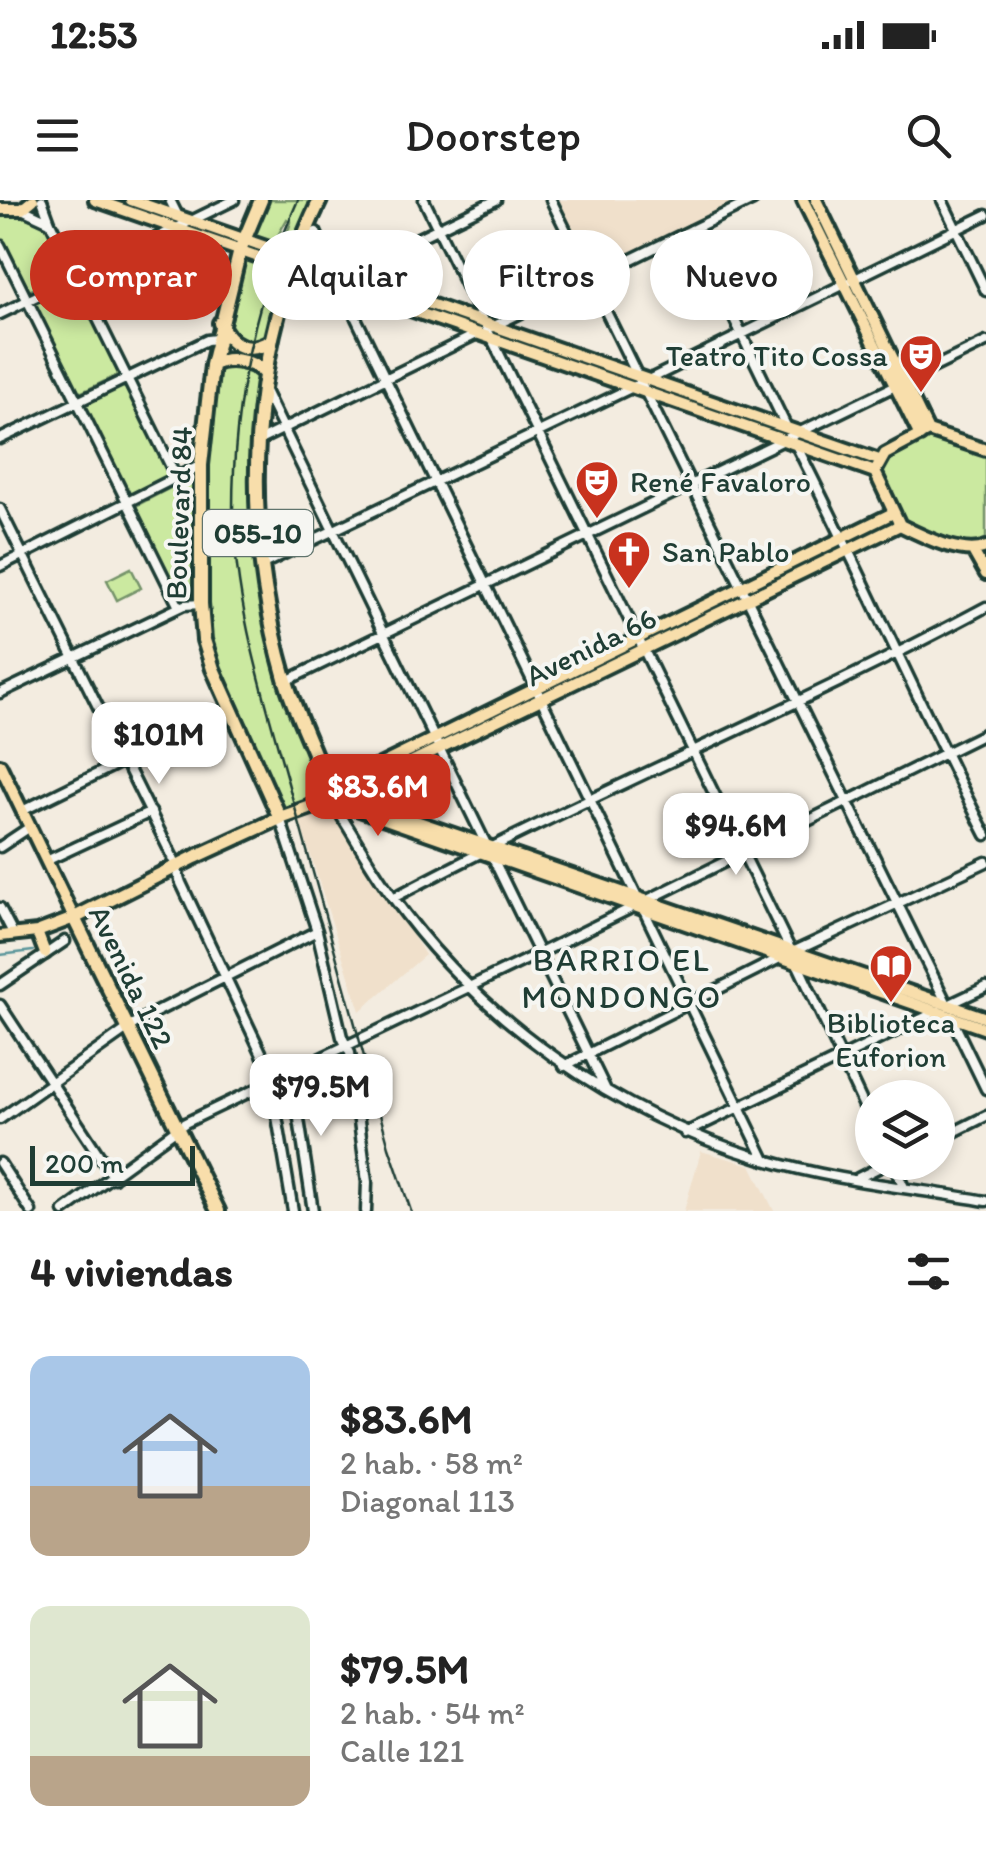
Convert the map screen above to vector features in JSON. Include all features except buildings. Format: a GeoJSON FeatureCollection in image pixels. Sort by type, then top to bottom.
{"type":"FeatureCollection","features":[{"type":"Feature","properties":{"kind":"highway","name":"Boulevard 84"},"geometry":{"type":"LineString","coordinates":[[261,200],[242,245],[212,365],[201,465],[200,604],[208,654],[280,818]]}},
{"type":"Feature","properties":{"kind":"highway","name":"055-10"},"geometry":{"type":"LineString","coordinates":[[306,230],[316,204]]}},
{"type":"Feature","properties":{"kind":"highway","name":"055-10"},"geometry":{"type":"LineString","coordinates":[[276,320],[256,442],[260,566],[286,681],[335,795]]}},
{"type":"Feature","properties":{"kind":"highway"},"geometry":{"type":"LineString","coordinates":[[220,323],[228,339],[242,348],[258,348],[270,341]]}},
{"type":"Feature","properties":{"kind":"highway"},"geometry":{"type":"LineString","coordinates":[[212,365],[222,360],[259,366],[264,380]]}},
{"type":"Feature","properties":{"kind":"highway","name":"Avenida 66"},"geometry":{"type":"LineString","coordinates":[[74,918],[176,866],[303,809],[313,798],[335,795]]}},
{"type":"Feature","properties":{"kind":"highway","name":"Avenida 122"},"geometry":{"type":"LineString","coordinates":[[74,918],[218,1211]]}},
{"type":"Feature","properties":{"kind":"main road"},"geometry":{"type":"LineString","coordinates":[[0,209],[22,210],[33,200]]}},
{"type":"Feature","properties":{"kind":"main road"},"geometry":{"type":"LineString","coordinates":[[95,200],[183,224],[252,248]]}},
{"type":"Feature","properties":{"kind":"main road"},"geometry":{"type":"LineString","coordinates":[[130,200],[183,224]]}},
{"type":"Feature","properties":{"kind":"main road"},"geometry":{"type":"LineString","coordinates":[[804,200],[850,282]]}},
{"type":"Feature","properties":{"kind":"main road"},"geometry":{"type":"LineString","coordinates":[[816,200],[850,282],[924,433]]}},
{"type":"Feature","properties":{"kind":"main road"},"geometry":{"type":"LineString","coordinates":[[443,315],[792,436],[879,460]]}},
{"type":"Feature","properties":{"kind":"main road"},"geometry":{"type":"LineString","coordinates":[[875,472],[879,460],[924,433],[986,450]]}},
{"type":"Feature","properties":{"kind":"main road"},"geometry":{"type":"LineString","coordinates":[[792,436],[875,472],[900,526],[982,550],[986,574]]}},
{"type":"Feature","properties":{"kind":"main road","name":"Avenida 66"},"geometry":{"type":"LineString","coordinates":[[335,795],[894,513]]}},
{"type":"Feature","properties":{"kind":"main road","name":"Avenida 66"},"geometry":{"type":"LineString","coordinates":[[640,644],[747,600],[900,526]]}},
{"type":"Feature","properties":{"kind":"main road","name":"Avenida 122"},"geometry":{"type":"LineString","coordinates":[[0,765],[74,918]]}},
{"type":"Feature","properties":{"kind":"main road"},"geometry":{"type":"LineString","coordinates":[[335,795],[936,1012],[986,1018]]}},
{"type":"Feature","properties":{"kind":"main road"},"geometry":{"type":"LineString","coordinates":[[485,848],[494,859],[640,904]]}},
{"type":"Feature","properties":{"kind":"main road"},"geometry":{"type":"LineString","coordinates":[[0,936],[38,932],[74,918]]}},
{"type":"Feature","properties":{"kind":"main road"},"geometry":{"type":"LineString","coordinates":[[38,932],[45,954]]}},
{"type":"Feature","properties":{"kind":"main road"},"geometry":{"type":"LineString","coordinates":[[790,958],[950,1012],[986,1029]]}},
{"type":"Feature","properties":{"kind":"street"},"geometry":{"type":"LineString","coordinates":[[42,200],[54,230]]}},
{"type":"Feature","properties":{"kind":"street"},"geometry":{"type":"LineString","coordinates":[[170,200],[186,230]]}},
{"type":"Feature","properties":{"kind":"street"},"geometry":{"type":"LineString","coordinates":[[171,230],[234,200]]}},
{"type":"Feature","properties":{"kind":"street"},"geometry":{"type":"LineString","coordinates":[[424,200],[855,1087]]}},
{"type":"Feature","properties":{"kind":"street"},"geometry":{"type":"LineString","coordinates":[[434,230],[496,200]]}},
{"type":"Feature","properties":{"kind":"street"},"geometry":{"type":"LineString","coordinates":[[550,200],[565,230]]}},
{"type":"Feature","properties":{"kind":"street"},"geometry":{"type":"LineString","coordinates":[[690,230],[753,200]]}},
{"type":"Feature","properties":{"kind":"street"},"geometry":{"type":"LineString","coordinates":[[942,200],[986,291]]}},
{"type":"Feature","properties":{"kind":"street"},"geometry":{"type":"LineString","coordinates":[[22,210],[50,222]]}},
{"type":"Feature","properties":{"kind":"street"},"geometry":{"type":"LineString","coordinates":[[260,566],[986,215]]}},
{"type":"Feature","properties":{"kind":"street"},"geometry":{"type":"LineString","coordinates":[[0,246],[180,607]]}},
{"type":"Feature","properties":{"kind":"street"},"geometry":{"type":"LineString","coordinates":[[0,314],[30,299]]}},
{"type":"Feature","properties":{"kind":"street"},"geometry":{"type":"LineString","coordinates":[[99,320],[177,479]]}},
{"type":"Feature","properties":{"kind":"street"},"geometry":{"type":"LineString","coordinates":[[357,320],[766,1160]]}},
{"type":"Feature","properties":{"kind":"street"},"geometry":{"type":"LineString","coordinates":[[256,442],[507,320]]}},
{"type":"Feature","properties":{"kind":"street"},"geometry":{"type":"LineString","coordinates":[[610,320],[986,1090]]}},
{"type":"Feature","properties":{"kind":"street"},"geometry":{"type":"LineString","coordinates":[[737,320],[986,835]]}},
{"type":"Feature","properties":{"kind":"street"},"geometry":{"type":"LineString","coordinates":[[0,439],[128,376],[216,339]]}},
{"type":"Feature","properties":{"kind":"street"},"geometry":{"type":"LineString","coordinates":[[286,681],[986,342]]}},
{"type":"Feature","properties":{"kind":"street"},"geometry":{"type":"LineString","coordinates":[[264,380],[485,848]]}},
{"type":"Feature","properties":{"kind":"street"},"geometry":{"type":"LineString","coordinates":[[0,566],[201,465]]}},
{"type":"Feature","properties":{"kind":"street"},"geometry":{"type":"LineString","coordinates":[[0,509],[151,812],[272,1081],[293,1211]]}},
{"type":"Feature","properties":{"kind":"street"},"geometry":{"type":"LineString","coordinates":[[0,692],[180,607],[200,604]]}},
{"type":"Feature","properties":{"kind":"street"},"geometry":{"type":"LineString","coordinates":[[393,898],[485,848],[897,654],[986,607]]}},
{"type":"Feature","properties":{"kind":"street"},"geometry":{"type":"LineString","coordinates":[[22,811],[232,708]]}},
{"type":"Feature","properties":{"kind":"street"},"geometry":{"type":"LineString","coordinates":[[64,1211],[185,1123],[540,954],[986,733]]}},
{"type":"Feature","properties":{"kind":"street"},"geometry":{"type":"LineString","coordinates":[[335,795],[393,898],[468,986],[564,1066],[685,1133],[766,1160],[855,1180],[986,1201]]}},
{"type":"Feature","properties":{"kind":"street"},"geometry":{"type":"LineString","coordinates":[[46,861],[151,812]]}},
{"type":"Feature","properties":{"kind":"street"},"geometry":{"type":"LineString","coordinates":[[280,818],[317,931],[342,1037],[350,1053],[367,1182],[366,1211]]}},
{"type":"Feature","properties":{"kind":"street"},"geometry":{"type":"LineString","coordinates":[[0,847],[30,827]]}},
{"type":"Feature","properties":{"kind":"street"},"geometry":{"type":"LineString","coordinates":[[494,859],[606,1091]]}},
{"type":"Feature","properties":{"kind":"street"},"geometry":{"type":"LineString","coordinates":[[564,1066],[986,862]]}},
{"type":"Feature","properties":{"kind":"street"},"geometry":{"type":"LineString","coordinates":[[0,908],[14,935]]}},
{"type":"Feature","properties":{"kind":"street"},"geometry":{"type":"LineString","coordinates":[[0,1119],[140,1020],[317,931]]}},
{"type":"Feature","properties":{"kind":"street"},"geometry":{"type":"LineString","coordinates":[[0,985],[65,941]]}},
{"type":"Feature","properties":{"kind":"street"},"geometry":{"type":"LineString","coordinates":[[950,1012],[986,987]]}},
{"type":"Feature","properties":{"kind":"street"},"geometry":{"type":"LineString","coordinates":[[0,1004],[114,1178]]}},
{"type":"Feature","properties":{"kind":"street"},"geometry":{"type":"LineString","coordinates":[[685,1133],[936,1012]]}},
{"type":"Feature","properties":{"kind":"street"},"geometry":{"type":"LineString","coordinates":[[292,1072],[313,1211]]}},
{"type":"Feature","properties":{"kind":"street"},"geometry":{"type":"LineString","coordinates":[[955,1132],[986,1116]]}},
{"type":"Feature","properties":{"kind":"street"},"geometry":{"type":"LineString","coordinates":[[0,1163],[32,1211]]}},
{"type":"Feature","properties":{"kind":"street"},"geometry":{"type":"LineString","coordinates":[[900,1180],[903,1186]]}},
{"type":"Feature","properties":{"kind":"street"},"geometry":{"type":"LineString","coordinates":[[84,1198],[90,1211]]}},
{"type":"Feature","properties":{"kind":"shaded area"},"geometry":{"type":"Polygon","coordinates":[[[559,200],[738,200],[678,230],[650,230],[650,244],[630,254],[630,230],[574,230],[559,200]]]}},
{"type":"Feature","properties":{"kind":"shaded area"},"geometry":{"type":"Polygon","coordinates":[[[327,810],[346,827],[425,955],[360,1011],[299,819],[327,810]]]}},
{"type":"Feature","properties":{"kind":"shaded area"},"geometry":{"type":"Polygon","coordinates":[[[701,1151],[751,1165],[774,1211],[684,1211],[701,1151]]]}},
{"type":"Feature","properties":{"kind":"green space"},"geometry":{"type":"Polygon","coordinates":[[[266,200],[308,200],[309,211],[301,230],[288,230],[291,222],[287,219],[281,230],[252,230],[252,238],[248,237],[266,200]]]}},
{"type":"Feature","properties":{"kind":"green space"},"geometry":{"type":"Polygon","coordinates":[[[0,215],[22,216],[47,226],[49,230],[30,230],[30,290],[25,293],[0,238],[0,215]]]}},
{"type":"Feature","properties":{"kind":"green space"},"geometry":{"type":"Polygon","coordinates":[[[242,256],[252,260],[252,320],[273,320],[269,337],[261,344],[236,340],[227,323],[232,320],[242,256]]]}},
{"type":"Feature","properties":{"kind":"green space"},"geometry":{"type":"Polygon","coordinates":[[[39,320],[93,320],[120,374],[76,395],[39,320]]]}},
{"type":"Feature","properties":{"kind":"green space"},"geometry":{"type":"Polygon","coordinates":[[[223,361],[261,373],[257,567],[321,788],[300,806],[285,812],[217,666],[208,638],[207,456],[217,367],[223,361]]]}},
{"type":"Feature","properties":{"kind":"green space"},"geometry":{"type":"Polygon","coordinates":[[[123,383],[170,475],[130,496],[82,404],[123,383]]]}},
{"type":"Feature","properties":{"kind":"green space"},"geometry":{"type":"Polygon","coordinates":[[[933,436],[986,457],[986,539],[968,547],[903,523],[883,475],[885,462],[933,436]]]}},
{"type":"Feature","properties":{"kind":"green space"},"geometry":{"type":"Polygon","coordinates":[[[197,474],[198,596],[178,600],[136,506],[197,474]]]}},
{"type":"Feature","properties":{"kind":"green space"},"geometry":{"type":"Polygon","coordinates":[[[131,568],[141,588],[117,600],[107,580],[131,568]]]}},
{"type":"Feature","properties":{"kind":"waterway"},"geometry":{"type":"LineString","coordinates":[[0,955],[33,951]]}},
{"type":"Feature","properties":{"kind":"tram line"},"geometry":{"type":"LineString","coordinates":[[298,200],[270,274],[249,351],[234,470],[235,545],[245,616],[261,686],[389,1147],[411,1211]]}},
{"type":"Feature","properties":{"kind":"place","name":"Teatro Tito Cossa"},"geometry":{"type":"Point","coordinates":[921,394]}},
{"type":"Feature","properties":{"kind":"place","name":"René Favaloro"},"geometry":{"type":"Point","coordinates":[597,520]}},
{"type":"Feature","properties":{"kind":"place","name":"San Pablo"},"geometry":{"type":"Point","coordinates":[629,590]}},
{"type":"Feature","properties":{"kind":"place","name":"Biblioteca Euforion"},"geometry":{"type":"Point","coordinates":[891,1004]}},
{"type":"Feature","properties":{"kind":"district","name":"BARRIO EL MONDONGO"},"geometry":{"type":"Point","coordinates":[622,978]}}]}
